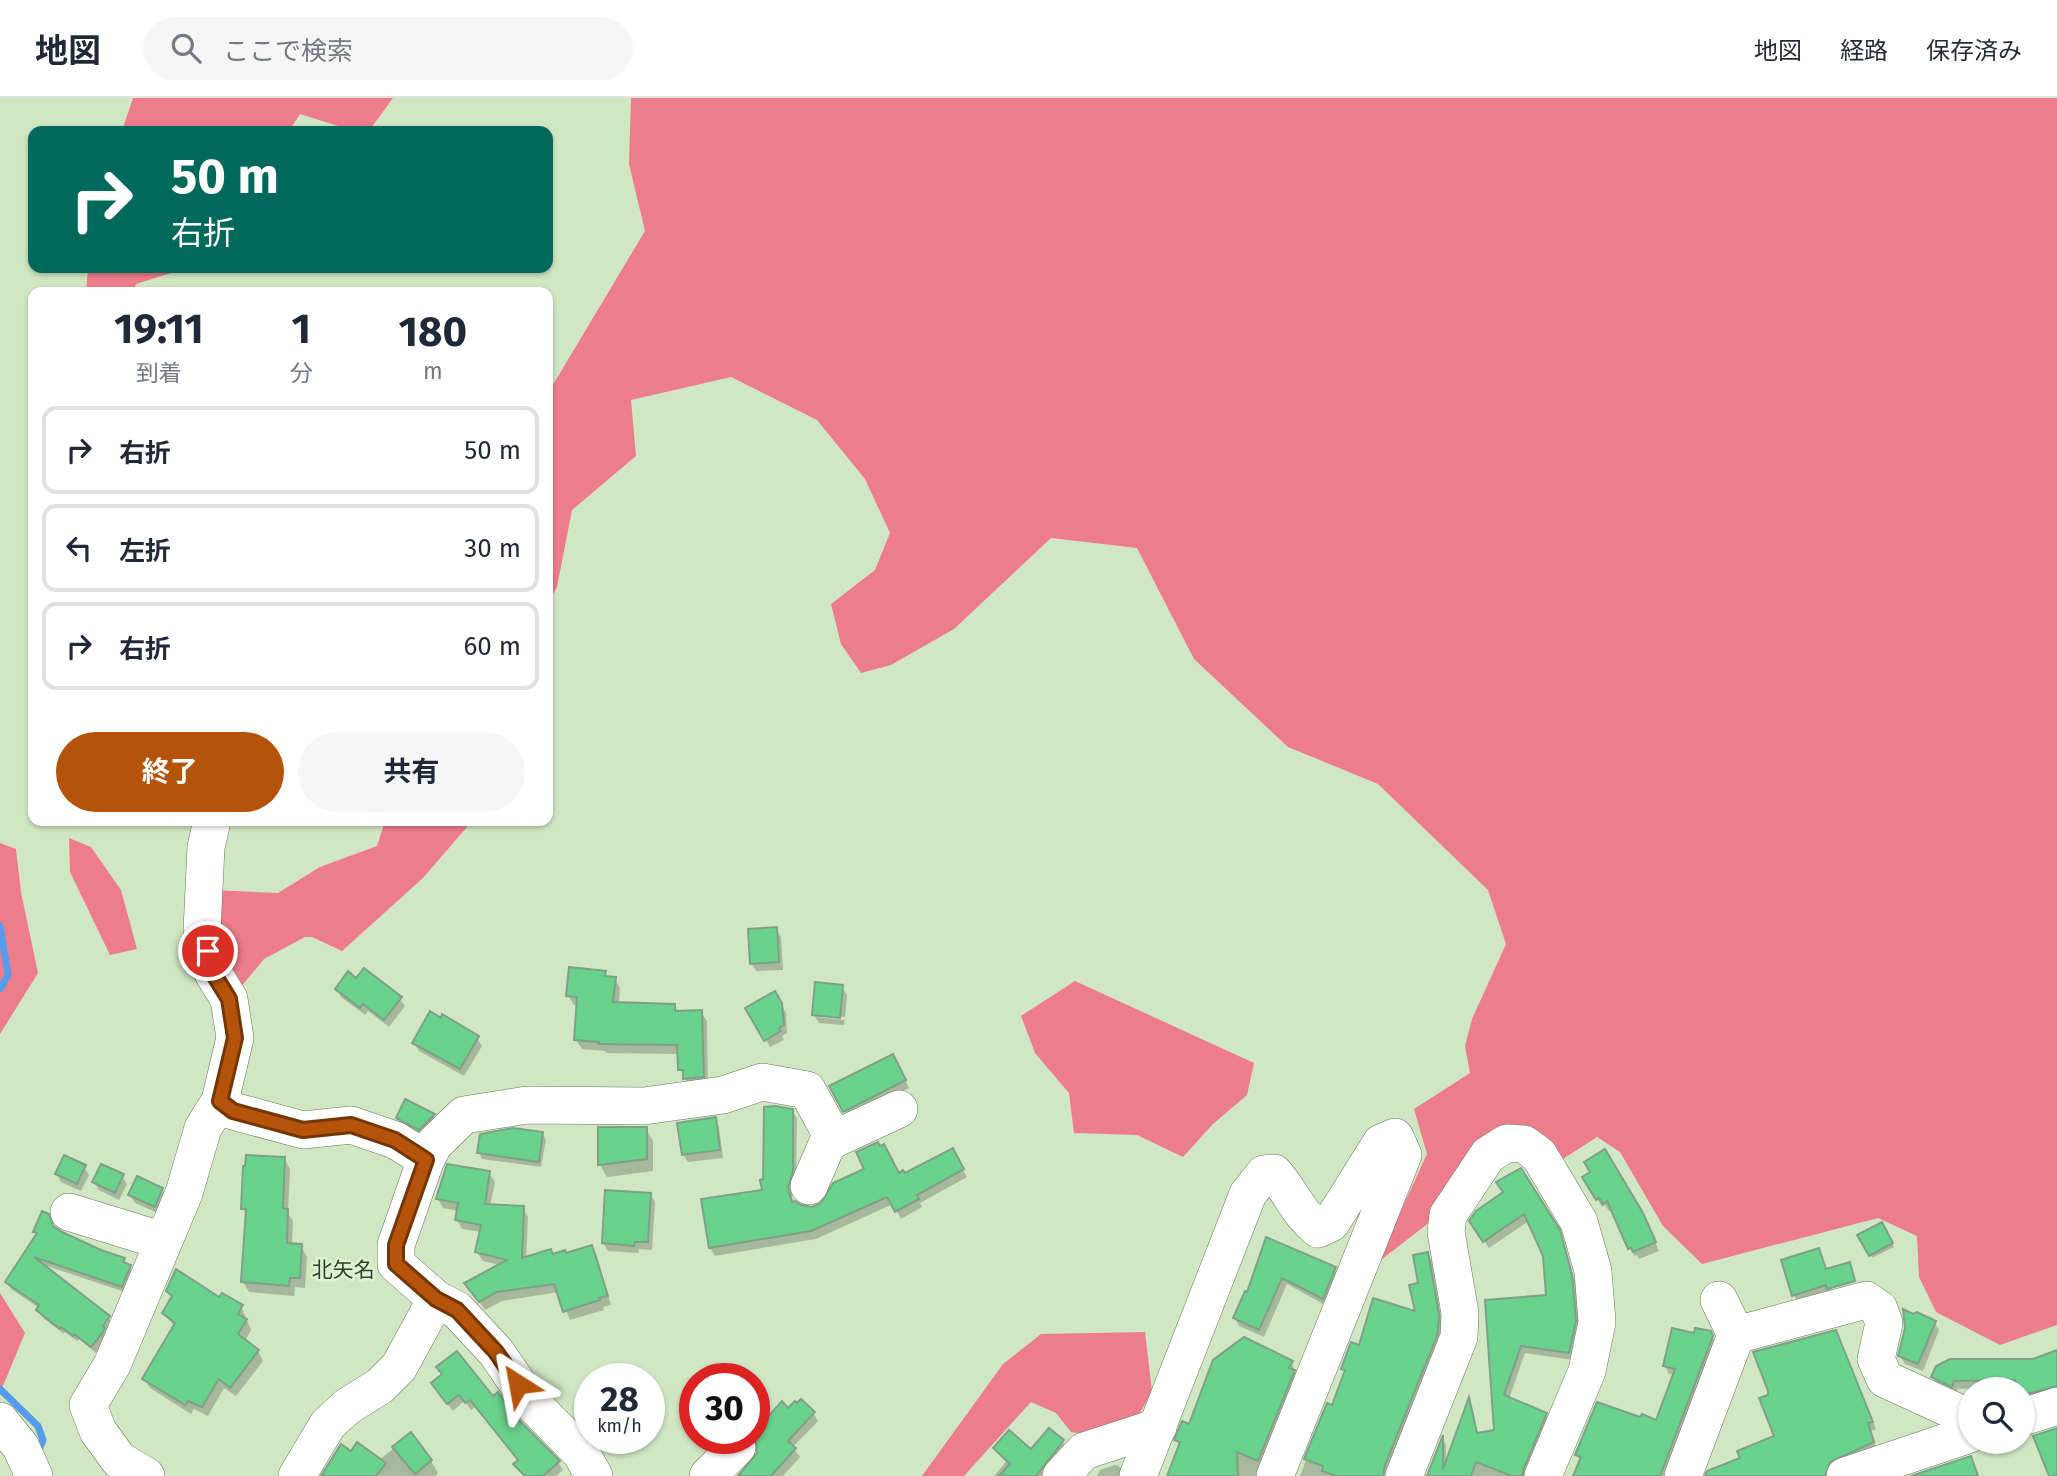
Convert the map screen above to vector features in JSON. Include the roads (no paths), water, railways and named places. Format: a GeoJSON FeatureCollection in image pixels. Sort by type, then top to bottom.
{"type":"FeatureCollection","features":[{"type":"Feature","properties":{"kind":"street"},"geometry":{"type":"LineString","coordinates":[[120,1470],[98,1432],[88,1405],[112,1365],[184,1193],[203,1128],[220,1101],[235,1038],[229,999],[213,973],[202,930],[206,847],[211,826]]}},
{"type":"Feature","properties":{"kind":"street"},"geometry":{"type":"LineString","coordinates":[[594,1476],[580,1453],[529,1400],[496,1352],[457,1310],[436,1299],[396,1264],[396,1245],[433,1144],[464,1115],[527,1105],[644,1106],[723,1095],[762,1083],[807,1090],[834,1139]]}},
{"type":"Feature","properties":{"kind":"street"},"geometry":{"type":"LineString","coordinates":[[220,1101],[233,1111],[303,1130],[351,1125],[395,1140],[426,1160]]}},
{"type":"Feature","properties":{"kind":"street"},"geometry":{"type":"LineString","coordinates":[[809,1186],[828,1142],[899,1110]]}},
{"type":"Feature","properties":{"kind":"street"},"geometry":{"type":"LineString","coordinates":[[1138,1476],[1248,1195],[1264,1174],[1274,1173],[1304,1218],[1318,1228],[1331,1223],[1381,1143],[1395,1137],[1403,1155],[1275,1476]]}},
{"type":"Feature","properties":{"kind":"street"},"geometry":{"type":"LineString","coordinates":[[1404,1476],[1459,1337],[1460,1313],[1446,1232],[1448,1215],[1488,1155],[1507,1143],[1524,1144],[1539,1155],[1579,1223],[1593,1271],[1597,1322],[1587,1371],[1543,1476]]}},
{"type":"Feature","properties":{"kind":"street"},"geometry":{"type":"LineString","coordinates":[[69,1212],[163,1241]]}},
{"type":"Feature","properties":{"kind":"street"},"geometry":{"type":"LineString","coordinates":[[297,1476],[328,1424],[348,1406],[380,1386],[399,1367],[436,1299]]}},
{"type":"Feature","properties":{"kind":"street"},"geometry":{"type":"LineString","coordinates":[[1683,1476],[1736,1335],[1719,1300]]}},
{"type":"Feature","properties":{"kind":"street"},"geometry":{"type":"LineString","coordinates":[[1736,1335],[1866,1300],[1879,1309],[1884,1324],[1875,1359],[1885,1379],[1958,1412]]}},
{"type":"Feature","properties":{"kind":"street"},"geometry":{"type":"LineString","coordinates":[[2035,1413],[2057,1406]]}},
{"type":"Feature","properties":{"kind":"street"},"geometry":{"type":"LineString","coordinates":[[1061,1476],[1084,1451],[1158,1427]]}},
{"type":"Feature","properties":{"kind":"street"},"geometry":{"type":"LineString","coordinates":[[1845,1476],[1958,1438]]}},
{"type":"Feature","properties":{"kind":"street"},"geometry":{"type":"LineString","coordinates":[[708,1476],[730,1454]]}},
{"type":"Feature","properties":{"kind":"waterway"},"geometry":{"type":"LineString","coordinates":[[0,926],[8,975],[0,989]]}},
{"type":"Feature","properties":{"kind":"waterway"},"geometry":{"type":"LineString","coordinates":[[0,1389],[38,1426],[43,1440],[37,1454]]}},
{"type":"Feature","properties":{"kind":"district","name":"北矢名"},"geometry":{"type":"Point","coordinates":[343,1270]}}]}
